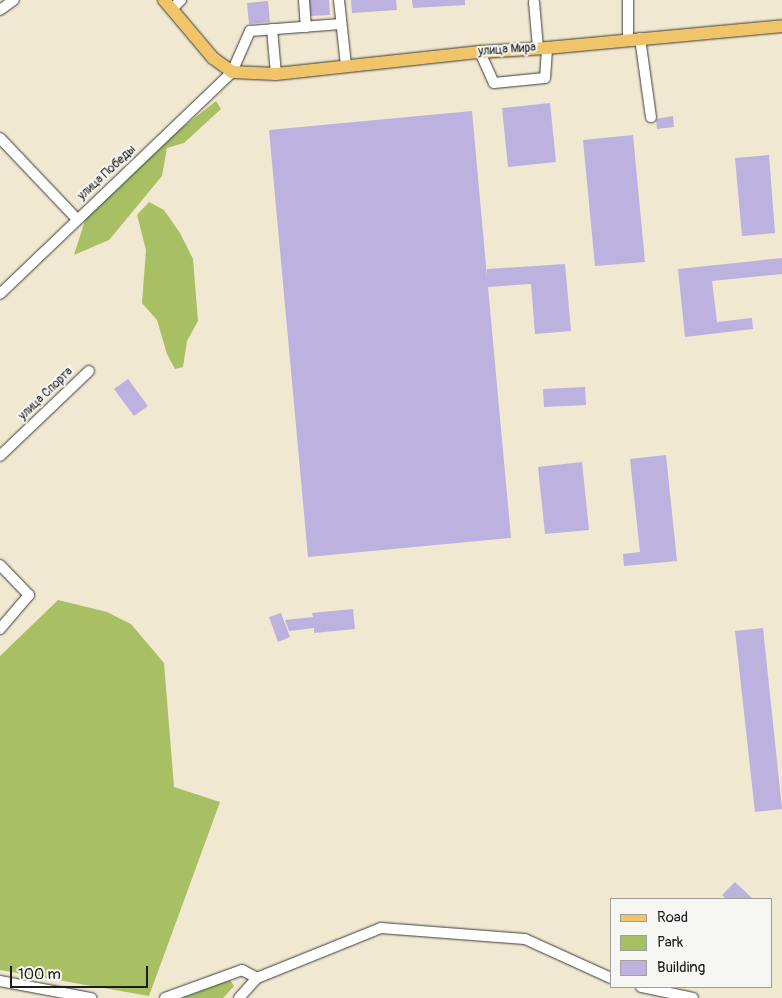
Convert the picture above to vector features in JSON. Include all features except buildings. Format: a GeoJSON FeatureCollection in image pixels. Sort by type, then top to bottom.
{"type":"FeatureCollection","features":[{"type":"Feature","properties":{"kind":"main road"},"geometry":{"type":"LineString","coordinates":[[172,3],[214,58],[232,72]]}},
{"type":"Feature","properties":{"kind":"main road","name":"улица Мира"},"geometry":{"type":"LineString","coordinates":[[232,72],[276,74],[480,52],[782,26]]}},
{"type":"Feature","properties":{"kind":"street"},"geometry":{"type":"LineString","coordinates":[[0,10],[14,0]]}},
{"type":"Feature","properties":{"kind":"street"},"geometry":{"type":"LineString","coordinates":[[304,0],[306,27]]}},
{"type":"Feature","properties":{"kind":"street"},"geometry":{"type":"LineString","coordinates":[[339,0],[346,66]]}},
{"type":"Feature","properties":{"kind":"street"},"geometry":{"type":"LineString","coordinates":[[628,0],[651,117]]}},
{"type":"Feature","properties":{"kind":"street"},"geometry":{"type":"LineString","coordinates":[[480,52],[494,83],[545,78],[534,2]]}},
{"type":"Feature","properties":{"kind":"street"},"geometry":{"type":"LineString","coordinates":[[232,72],[250,30],[341,24]]}},
{"type":"Feature","properties":{"kind":"street"},"geometry":{"type":"LineString","coordinates":[[272,29],[276,74]]}},
{"type":"Feature","properties":{"kind":"street","name":"улица Победы"},"geometry":{"type":"LineString","coordinates":[[0,294],[232,72]]}},
{"type":"Feature","properties":{"kind":"street"},"geometry":{"type":"LineString","coordinates":[[0,138],[77,219]]}},
{"type":"Feature","properties":{"kind":"street","name":"улица Спорта"},"geometry":{"type":"LineString","coordinates":[[0,456],[89,370]]}},
{"type":"Feature","properties":{"kind":"street"},"geometry":{"type":"LineString","coordinates":[[0,565],[29,595],[0,629]]}},
{"type":"Feature","properties":{"kind":"street"},"geometry":{"type":"LineString","coordinates":[[239,998],[257,978],[381,928],[525,939],[610,978]]}},
{"type":"Feature","properties":{"kind":"street"},"geometry":{"type":"LineString","coordinates":[[165,998],[242,970],[257,978]]}},
{"type":"Feature","properties":{"kind":"street"},"geometry":{"type":"LineString","coordinates":[[0,981],[91,998]]}},
{"type":"Feature","properties":{"kind":"street"},"geometry":{"type":"LineString","coordinates":[[646,988],[693,998]]}},
{"type":"Feature","properties":{"kind":"green space"},"geometry":{"type":"Polygon","coordinates":[[[216,101],[221,109],[184,143],[167,148],[162,176],[109,240],[74,255],[86,217],[169,138],[216,101]]]}},
{"type":"Feature","properties":{"kind":"green space"},"geometry":{"type":"Polygon","coordinates":[[[149,202],[164,210],[180,233],[193,259],[198,321],[187,341],[183,367],[175,369],[167,354],[157,320],[142,303],[146,250],[137,215],[149,202]]]}},
{"type":"Feature","properties":{"kind":"green space"},"geometry":{"type":"Polygon","coordinates":[[[58,600],[107,612],[131,624],[164,663],[174,787],[220,802],[149,996],[0,970],[0,656],[58,600]]]}},
{"type":"Feature","properties":{"kind":"green space"},"geometry":{"type":"Polygon","coordinates":[[[230,980],[234,986],[223,998],[182,998],[230,980]]]}}]}
